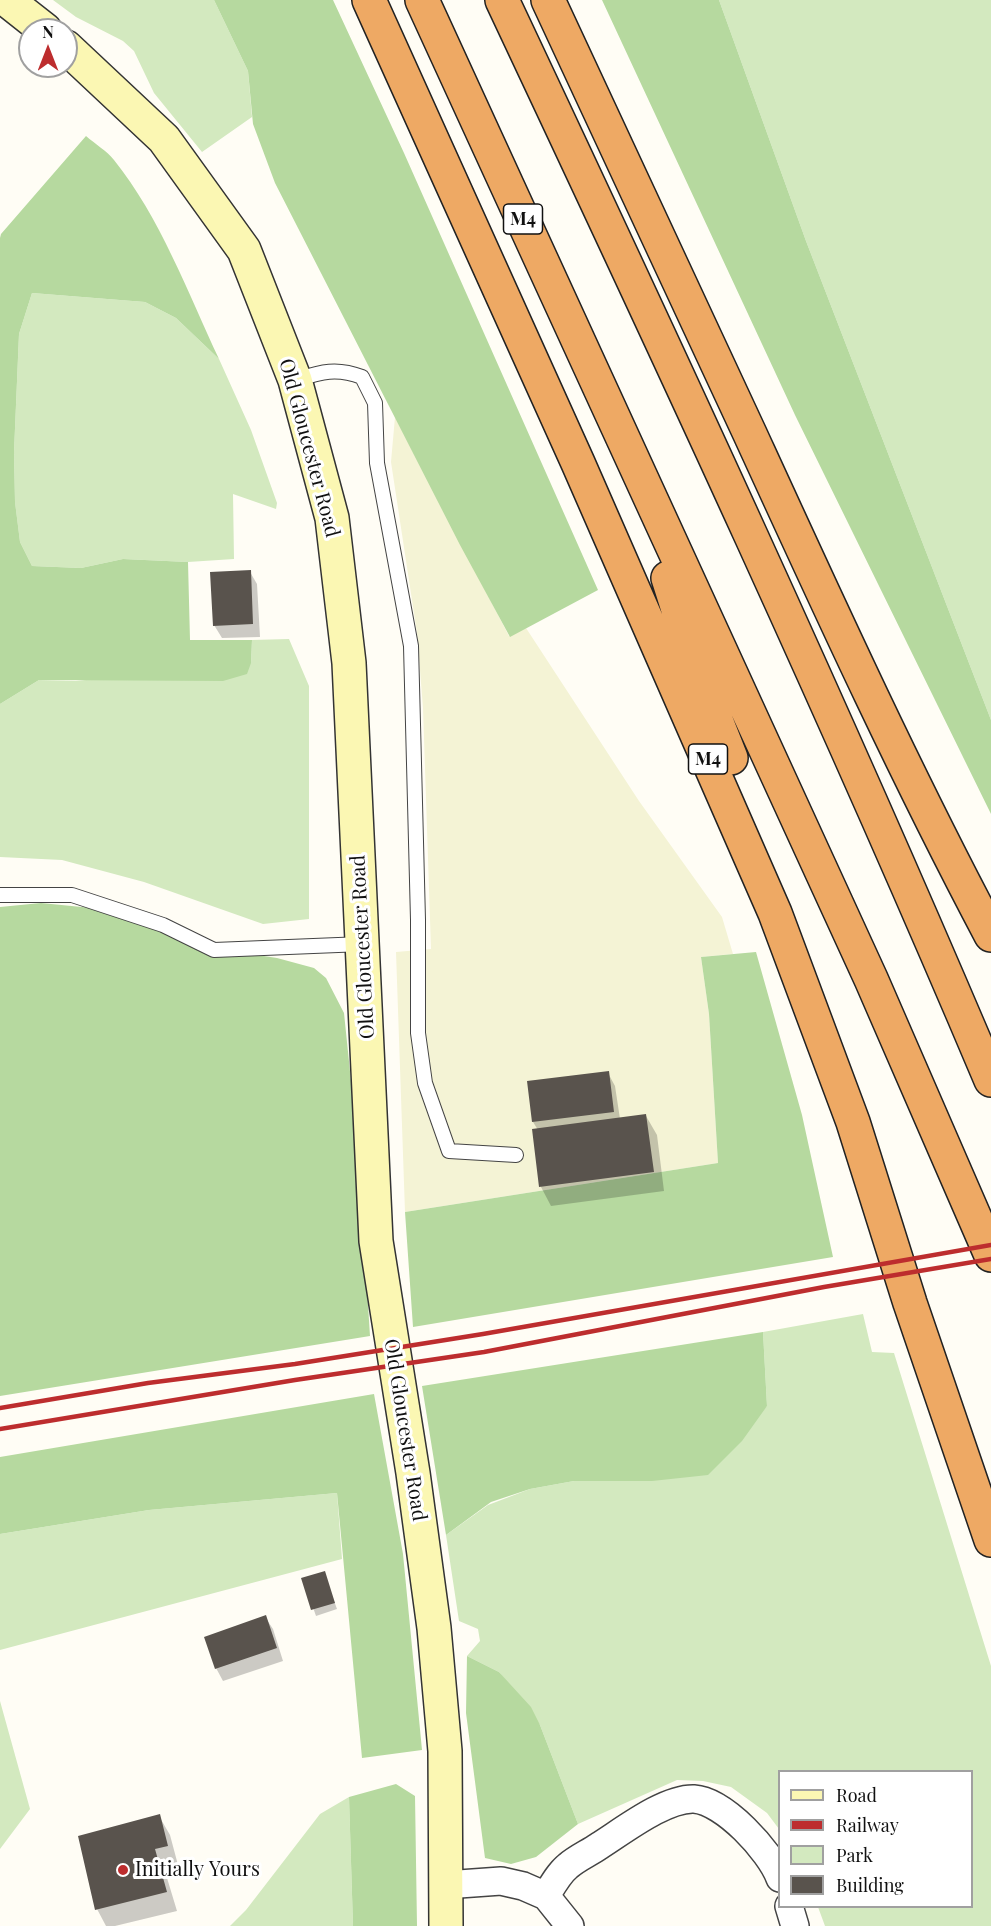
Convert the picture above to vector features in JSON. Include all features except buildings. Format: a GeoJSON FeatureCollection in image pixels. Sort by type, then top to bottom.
{"type":"FeatureCollection","features":[{"type":"Feature","properties":{"kind":"highway","name":"M4"},"geometry":{"type":"LineString","coordinates":[[369,0],[578,463],[775,913],[853,1122],[910,1303],[991,1540]]}},
{"type":"Feature","properties":{"kind":"highway","name":"M4"},"geometry":{"type":"LineString","coordinates":[[422,0],[871,979],[991,1255]]}},
{"type":"Feature","properties":{"kind":"highway"},"geometry":{"type":"LineString","coordinates":[[502,0],[635,282],[901,868],[991,1080]]}},
{"type":"Feature","properties":{"kind":"highway"},"geometry":{"type":"LineString","coordinates":[[548,0],[673,265],[824,596],[949,856],[991,935]]}},
{"type":"Feature","properties":{"kind":"highway","name":"M4"},"geometry":{"type":"LineString","coordinates":[[624,439],[701,682],[790,909],[867,1118],[925,1300],[991,1533]]}},
{"type":"Feature","properties":{"kind":"main road"},"geometry":{"type":"LineString","coordinates":[[7,0],[30,18]]}},
{"type":"Feature","properties":{"kind":"main road","name":"Old Gloucester Road"},"geometry":{"type":"LineString","coordinates":[[78,58],[164,140],[244,250],[295,380],[333,529],[349,663],[376,1241],[434,1628],[445,1751],[446,1926]]}},
{"type":"Feature","properties":{"kind":"street"},"geometry":{"type":"LineString","coordinates":[[546,1896],[567,1866],[656,1811],[677,1802],[694,1799],[713,1806],[737,1822],[765,1851],[778,1874]]}},
{"type":"Feature","properties":{"kind":"street"},"geometry":{"type":"LineString","coordinates":[[445,1885],[501,1881],[523,1886],[546,1896],[570,1926]]}},
{"type":"Feature","properties":{"kind":"street"},"geometry":{"type":"LineString","coordinates":[[790,1908],[795,1926]]}},
{"type":"Feature","properties":{"kind":"lane"},"geometry":{"type":"LineString","coordinates":[[295,380],[325,371],[347,371],[362,377],[375,403],[377,463],[411,646],[418,920],[418,1033],[425,1083],[449,1151],[516,1155]]}},
{"type":"Feature","properties":{"kind":"lane"},"geometry":{"type":"LineString","coordinates":[[0,895],[72,895],[163,925],[214,950],[363,944]]}},
{"type":"Feature","properties":{"kind":"green space"},"geometry":{"type":"Polygon","coordinates":[[[53,0],[214,0],[248,71],[252,117],[202,152],[154,93],[134,51],[123,41],[76,17],[53,0]]]}},
{"type":"Feature","properties":{"kind":"green space"},"geometry":{"type":"Polygon","coordinates":[[[214,0],[333,0],[404,153],[598,590],[510,637],[460,545],[275,183],[253,124],[248,71],[214,0]]]}},
{"type":"Feature","properties":{"kind":"green space"},"geometry":{"type":"Polygon","coordinates":[[[602,0],[719,0],[806,241],[991,720],[991,814],[795,415],[602,0]]]}},
{"type":"Feature","properties":{"kind":"green space"},"geometry":{"type":"Polygon","coordinates":[[[719,0],[991,0],[991,720],[806,241],[719,0]]]}},
{"type":"Feature","properties":{"kind":"green space"},"geometry":{"type":"Polygon","coordinates":[[[86,136],[114,160],[145,206],[172,256],[219,359],[176,318],[145,302],[32,293],[19,334],[14,452],[15,502],[20,542],[32,566],[81,568],[123,559],[188,562],[190,640],[252,640],[251,663],[247,674],[223,681],[39,680],[0,704],[0,238],[1,234],[86,136]]]}},
{"type":"Feature","properties":{"kind":"green space"},"geometry":{"type":"Polygon","coordinates":[[[32,293],[145,302],[176,318],[219,359],[251,430],[277,503],[276,509],[233,494],[234,559],[188,562],[123,559],[81,568],[32,566],[20,542],[15,502],[14,452],[19,334],[32,293]]]}},
{"type":"Feature","properties":{"kind":"green space"},"geometry":{"type":"Polygon","coordinates":[[[395,417],[509,636],[526,628],[639,801],[722,917],[733,954],[701,957],[709,1014],[718,1163],[405,1212],[396,952],[431,949],[423,708],[417,633],[391,462],[395,417]]]}},
{"type":"Feature","properties":{"kind":"green space"},"geometry":{"type":"Polygon","coordinates":[[[289,639],[309,686],[309,919],[263,924],[144,882],[62,860],[0,857],[0,704],[39,680],[76,681],[251,663],[252,640],[289,639]]]}},
{"type":"Feature","properties":{"kind":"green space"},"geometry":{"type":"Polygon","coordinates":[[[41,903],[92,908],[151,927],[213,955],[251,954],[277,958],[314,968],[326,978],[344,1013],[358,1149],[370,1336],[0,1396],[0,907],[41,903]]]}},
{"type":"Feature","properties":{"kind":"green space"},"geometry":{"type":"Polygon","coordinates":[[[756,952],[802,1115],[833,1257],[413,1327],[405,1212],[718,1163],[709,1014],[701,957],[756,952]]]}},
{"type":"Feature","properties":{"kind":"green space"},"geometry":{"type":"Polygon","coordinates":[[[863,1314],[872,1352],[894,1353],[991,1666],[991,1926],[825,1926],[818,1908],[973,1908],[973,1770],[778,1770],[778,1828],[767,1813],[731,1787],[703,1781],[677,1780],[578,1824],[540,1725],[499,1672],[467,1656],[480,1641],[478,1629],[459,1621],[446,1535],[488,1505],[530,1489],[574,1481],[652,1481],[767,1406],[763,1332],[863,1314]]]}},
{"type":"Feature","properties":{"kind":"green space"},"geometry":{"type":"Polygon","coordinates":[[[763,1332],[767,1406],[742,1441],[708,1475],[652,1481],[574,1481],[530,1489],[491,1502],[446,1535],[422,1386],[763,1332]]]}},
{"type":"Feature","properties":{"kind":"green space"},"geometry":{"type":"Polygon","coordinates":[[[374,1394],[403,1554],[422,1750],[362,1758],[337,1493],[149,1510],[0,1534],[0,1457],[374,1394]]]}},
{"type":"Feature","properties":{"kind":"green space"},"geometry":{"type":"Polygon","coordinates":[[[337,1493],[342,1559],[0,1650],[0,1534],[149,1510],[337,1493]]]}},
{"type":"Feature","properties":{"kind":"green space"},"geometry":{"type":"Polygon","coordinates":[[[467,1656],[499,1672],[531,1707],[578,1824],[536,1857],[511,1864],[485,1858],[466,1713],[467,1656]]]}},
{"type":"Feature","properties":{"kind":"green space"},"geometry":{"type":"Polygon","coordinates":[[[0,1701],[30,1809],[0,1849],[0,1701]]]}},
{"type":"Feature","properties":{"kind":"green space"},"geometry":{"type":"Polygon","coordinates":[[[396,1784],[415,1796],[417,1926],[353,1926],[349,1797],[396,1784]]]}},
{"type":"Feature","properties":{"kind":"green space"},"geometry":{"type":"Polygon","coordinates":[[[349,1797],[353,1926],[230,1926],[246,1910],[320,1814],[349,1797]]]}},
{"type":"Feature","properties":{"kind":"railway"},"geometry":{"type":"LineString","coordinates":[[0,1408],[148,1383],[295,1364],[483,1334],[991,1245]]}},
{"type":"Feature","properties":{"kind":"railway"},"geometry":{"type":"LineString","coordinates":[[0,1429],[295,1380],[484,1352],[824,1287],[991,1259]]}},
{"type":"Feature","properties":{"kind":"place","name":"Initially Yours"},"geometry":{"type":"Point","coordinates":[123,1870]}}]}
